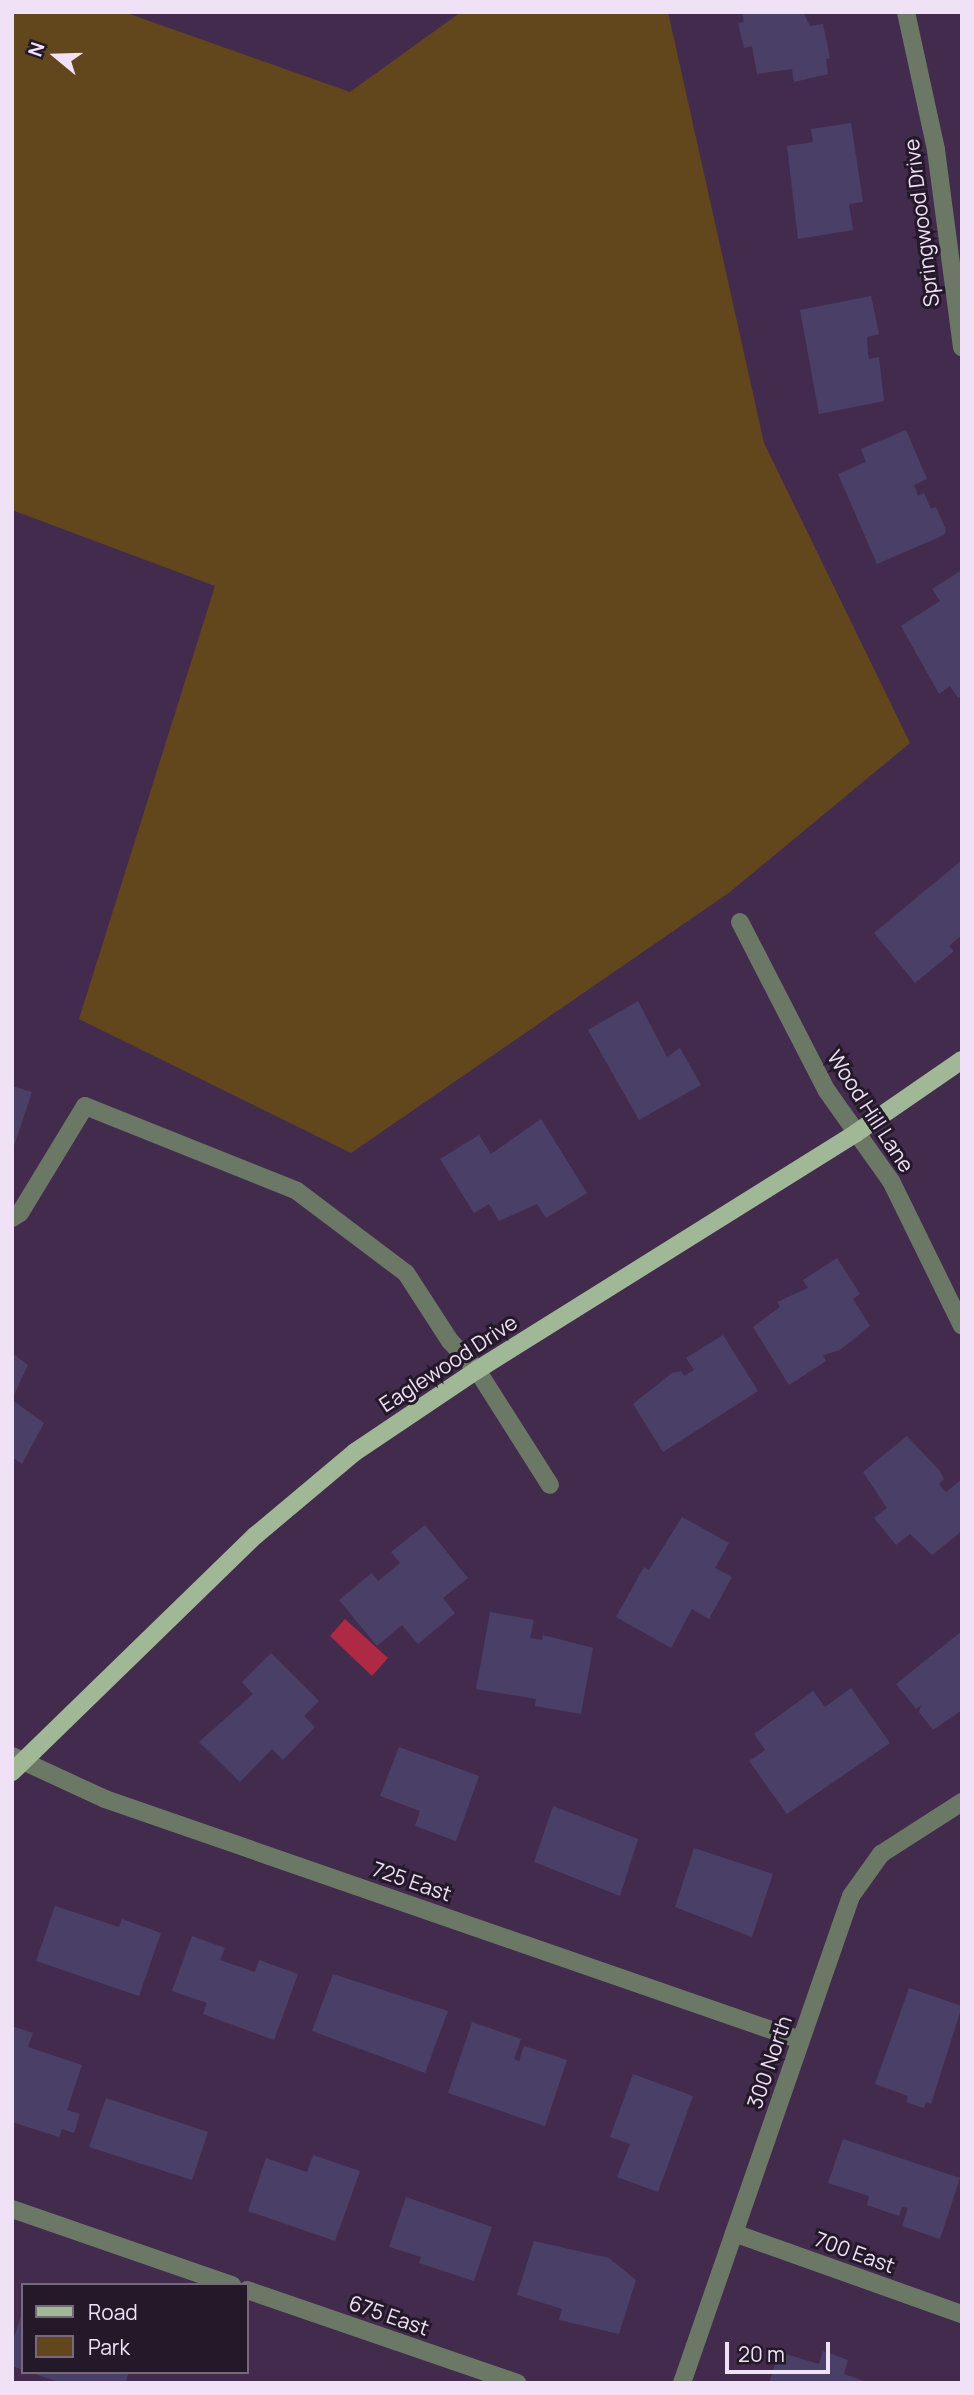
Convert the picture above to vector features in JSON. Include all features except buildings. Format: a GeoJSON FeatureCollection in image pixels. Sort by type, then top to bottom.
{"type":"FeatureCollection","features":[{"type":"Feature","properties":{"kind":"main road","name":"Eaglewood Drive"},"geometry":{"type":"LineString","coordinates":[[16,1764],[256,1535],[355,1452],[477,1370],[856,1133],[962,1060]]}},
{"type":"Feature","properties":{"kind":"street","name":"Springwood Drive"},"geometry":{"type":"LineString","coordinates":[[906,12],[936,150],[956,272],[962,347]]}},
{"type":"Feature","properties":{"kind":"street","name":"Wood Hill Lane"},"geometry":{"type":"LineString","coordinates":[[740,922],[819,1076],[891,1181],[962,1326]]}},
{"type":"Feature","properties":{"kind":"street"},"geometry":{"type":"LineString","coordinates":[[12,1218],[20,1213],[85,1106],[297,1191],[406,1273],[450,1341],[477,1370],[550,1486]]}},
{"type":"Feature","properties":{"kind":"street","name":"725 East"},"geometry":{"type":"LineString","coordinates":[[16,1764],[105,1799],[800,2040]]}},
{"type":"Feature","properties":{"kind":"street","name":"300 North"},"geometry":{"type":"LineString","coordinates":[[682,2383],[841,1920],[864,1874],[901,1838],[962,1802]]}},
{"type":"Feature","properties":{"kind":"street"},"geometry":{"type":"LineString","coordinates":[[12,2209],[226,2283]]}},
{"type":"Feature","properties":{"kind":"street","name":"700 East"},"geometry":{"type":"LineString","coordinates":[[734,2234],[962,2314]]}},
{"type":"Feature","properties":{"kind":"street","name":"675 East"},"geometry":{"type":"LineString","coordinates":[[248,2290],[517,2383]]}},
{"type":"Feature","properties":{"kind":"green space"},"geometry":{"type":"Polygon","coordinates":[[[12,12],[124,12],[350,92],[461,12],[668,12],[764,443],[910,743],[730,892],[351,1153],[79,1019],[215,586],[12,510],[12,12]]]}},
{"type":"Feature","properties":{"kind":"shaded area"},"geometry":{"type":"Polygon","coordinates":[[[345,1619],[388,1658],[372,1676],[330,1636],[345,1619]]]}}]}
